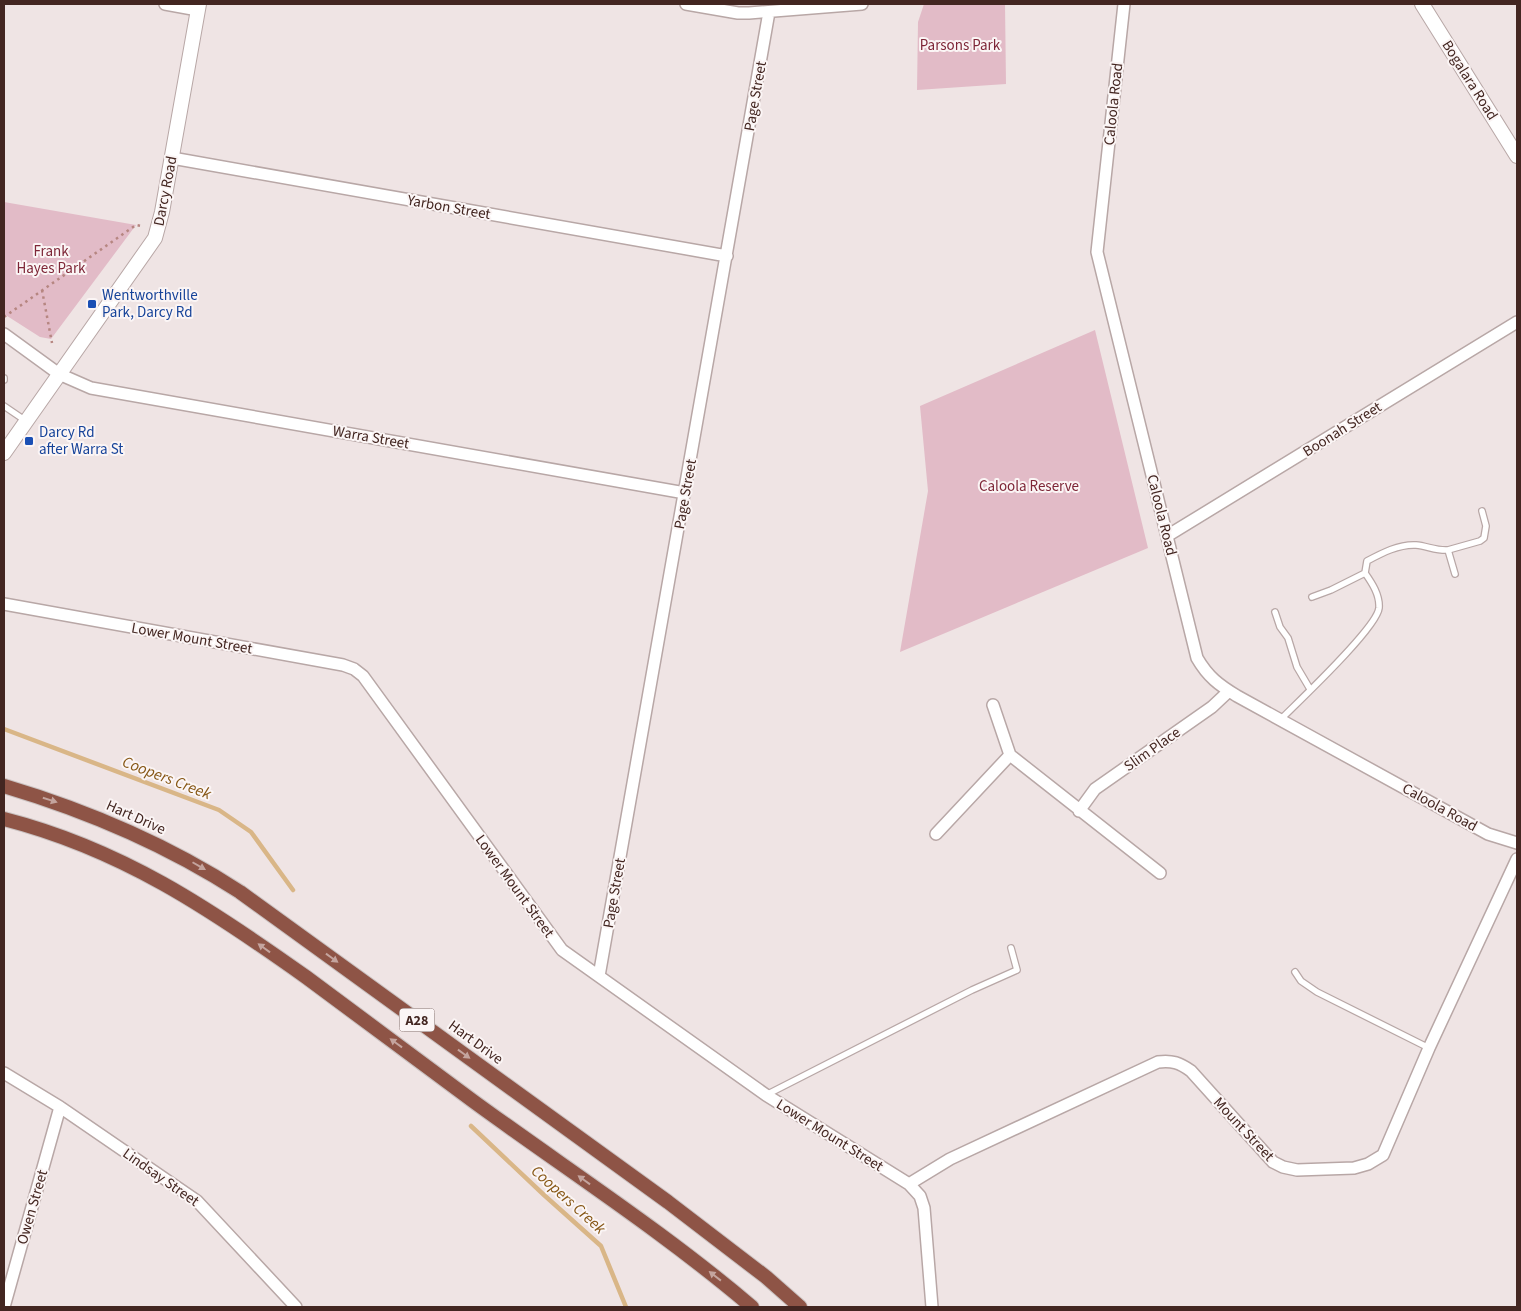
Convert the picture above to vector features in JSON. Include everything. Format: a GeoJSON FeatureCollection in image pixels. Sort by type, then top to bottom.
{"type":"FeatureCollection","features":[{"type":"Feature","properties":{"kind":"highway","name":"Hart Drive"},"geometry":{"type":"LineString","coordinates":[[4,786],[58,802],[117,825],[187,860],[240,892],[668,1202],[766,1276],[800,1307]]}},
{"type":"Feature","properties":{"kind":"highway","name":"A28"},"geometry":{"type":"LineString","coordinates":[[4,819],[73,841],[105,854],[162,882],[248,936],[680,1250],[752,1307]]}},
{"type":"Feature","properties":{"kind":"street"},"geometry":{"type":"LineString","coordinates":[[165,4],[199,7]]}},
{"type":"Feature","properties":{"kind":"street"},"geometry":{"type":"LineString","coordinates":[[686,4],[738,13],[862,4]]}},
{"type":"Feature","properties":{"kind":"street","name":"Caloola Road"},"geometry":{"type":"LineString","coordinates":[[1124,4],[1097,252],[1197,658],[1204,670],[1216,683],[1229,691],[1488,834],[1517,843]]}},
{"type":"Feature","properties":{"kind":"street","name":"Bogalara Road"},"geometry":{"type":"LineString","coordinates":[[1422,4],[1517,156]]}},
{"type":"Feature","properties":{"kind":"street","name":"Darcy Road"},"geometry":{"type":"LineString","coordinates":[[4,453],[155,238],[162,212],[199,7]]}},
{"type":"Feature","properties":{"kind":"street","name":"Page Street"},"geometry":{"type":"LineString","coordinates":[[599,976],[769,12]]}},
{"type":"Feature","properties":{"kind":"street","name":"Yarbon Street"},"geometry":{"type":"LineString","coordinates":[[172,158],[727,256]]}},
{"type":"Feature","properties":{"kind":"street","name":"Boonah Street"},"geometry":{"type":"LineString","coordinates":[[1167,536],[1517,322]]}},
{"type":"Feature","properties":{"kind":"street","name":"Warra Street"},"geometry":{"type":"LineString","coordinates":[[4,334],[59,374],[91,388],[685,493]]}},
{"type":"Feature","properties":{"kind":"street","name":"Lower Mount Street"},"geometry":{"type":"LineString","coordinates":[[4,604],[343,666],[363,676],[562,950],[766,1095],[908,1184],[920,1196],[924,1208],[932,1307]]}},
{"type":"Feature","properties":{"kind":"street","name":"Slim Place"},"geometry":{"type":"LineString","coordinates":[[1079,811],[1095,788],[1212,707],[1229,691]]}},
{"type":"Feature","properties":{"kind":"street"},"geometry":{"type":"LineString","coordinates":[[993,705],[1010,755],[1160,873]]}},
{"type":"Feature","properties":{"kind":"street"},"geometry":{"type":"LineString","coordinates":[[936,834],[1010,755]]}},
{"type":"Feature","properties":{"kind":"street","name":"Mount Street"},"geometry":{"type":"LineString","coordinates":[[908,1184],[950,1159],[1158,1062],[1170,1060],[1181,1064],[1191,1071],[1274,1162],[1283,1167],[1297,1170],[1354,1168],[1368,1164],[1383,1155],[1429,1048],[1517,859]]}},
{"type":"Feature","properties":{"kind":"street","name":"Lindsay Street"},"geometry":{"type":"LineString","coordinates":[[4,1073],[60,1107],[197,1201],[296,1307]]}},
{"type":"Feature","properties":{"kind":"street","name":"Owen Street"},"geometry":{"type":"LineString","coordinates":[[4,1307],[60,1107]]}},
{"type":"Feature","properties":{"kind":"lane"},"geometry":{"type":"LineString","coordinates":[[4,406],[26,421]]}},
{"type":"Feature","properties":{"kind":"lane"},"geometry":{"type":"LineString","coordinates":[[1280,720],[1362,635],[1375,618],[1379,609],[1378,598],[1365,573],[1367,561],[1392,548],[1416,545],[1448,550],[1480,541],[1484,538],[1486,526],[1482,511]]}},
{"type":"Feature","properties":{"kind":"lane"},"geometry":{"type":"LineString","coordinates":[[1448,550],[1455,574]]}},
{"type":"Feature","properties":{"kind":"lane"},"geometry":{"type":"LineString","coordinates":[[1312,597],[1365,573]]}},
{"type":"Feature","properties":{"kind":"lane"},"geometry":{"type":"LineString","coordinates":[[1275,612],[1280,627],[1288,638],[1297,667],[1310,689]]}},
{"type":"Feature","properties":{"kind":"lane"},"geometry":{"type":"LineString","coordinates":[[766,1095],[972,990],[1017,970],[1011,948]]}},
{"type":"Feature","properties":{"kind":"lane"},"geometry":{"type":"LineString","coordinates":[[1295,972],[1301,981],[1317,992],[1429,1048]]}},
{"type":"Feature","properties":{"kind":"path"},"geometry":{"type":"LineString","coordinates":[[4,317],[136,225],[142,226]]}},
{"type":"Feature","properties":{"kind":"path"},"geometry":{"type":"LineString","coordinates":[[42,290],[52,343]]}},
{"type":"Feature","properties":{"kind":"green space","name":"Parsons Park"},"geometry":{"type":"Polygon","coordinates":[[[924,4],[1005,4],[1006,84],[917,90],[918,22],[924,4]]]}},
{"type":"Feature","properties":{"kind":"green space","name":"Frank Hayes Park"},"geometry":{"type":"Polygon","coordinates":[[[4,202],[136,225],[51,339],[40,337],[4,314],[4,202]]]}},
{"type":"Feature","properties":{"kind":"green space","name":"Caloola Reserve"},"geometry":{"type":"Polygon","coordinates":[[[1095,330],[1148,548],[900,652],[928,491],[920,406],[1095,330]]]}},
{"type":"Feature","properties":{"kind":"waterway","name":"Coopers Creek"},"geometry":{"type":"LineString","coordinates":[[4,729],[219,810],[251,832],[293,890]]}},
{"type":"Feature","properties":{"kind":"waterway","name":"Coopers Creek"},"geometry":{"type":"LineString","coordinates":[[471,1126],[601,1246],[626,1307]]}},
{"type":"Feature","properties":{"kind":"place","name":"Wentworthville Park, Darcy Rd"},"geometry":{"type":"Point","coordinates":[92,304]}},
{"type":"Feature","properties":{"kind":"place","name":"Darcy Rd after Warra St"},"geometry":{"type":"Point","coordinates":[29,441]}}]}
